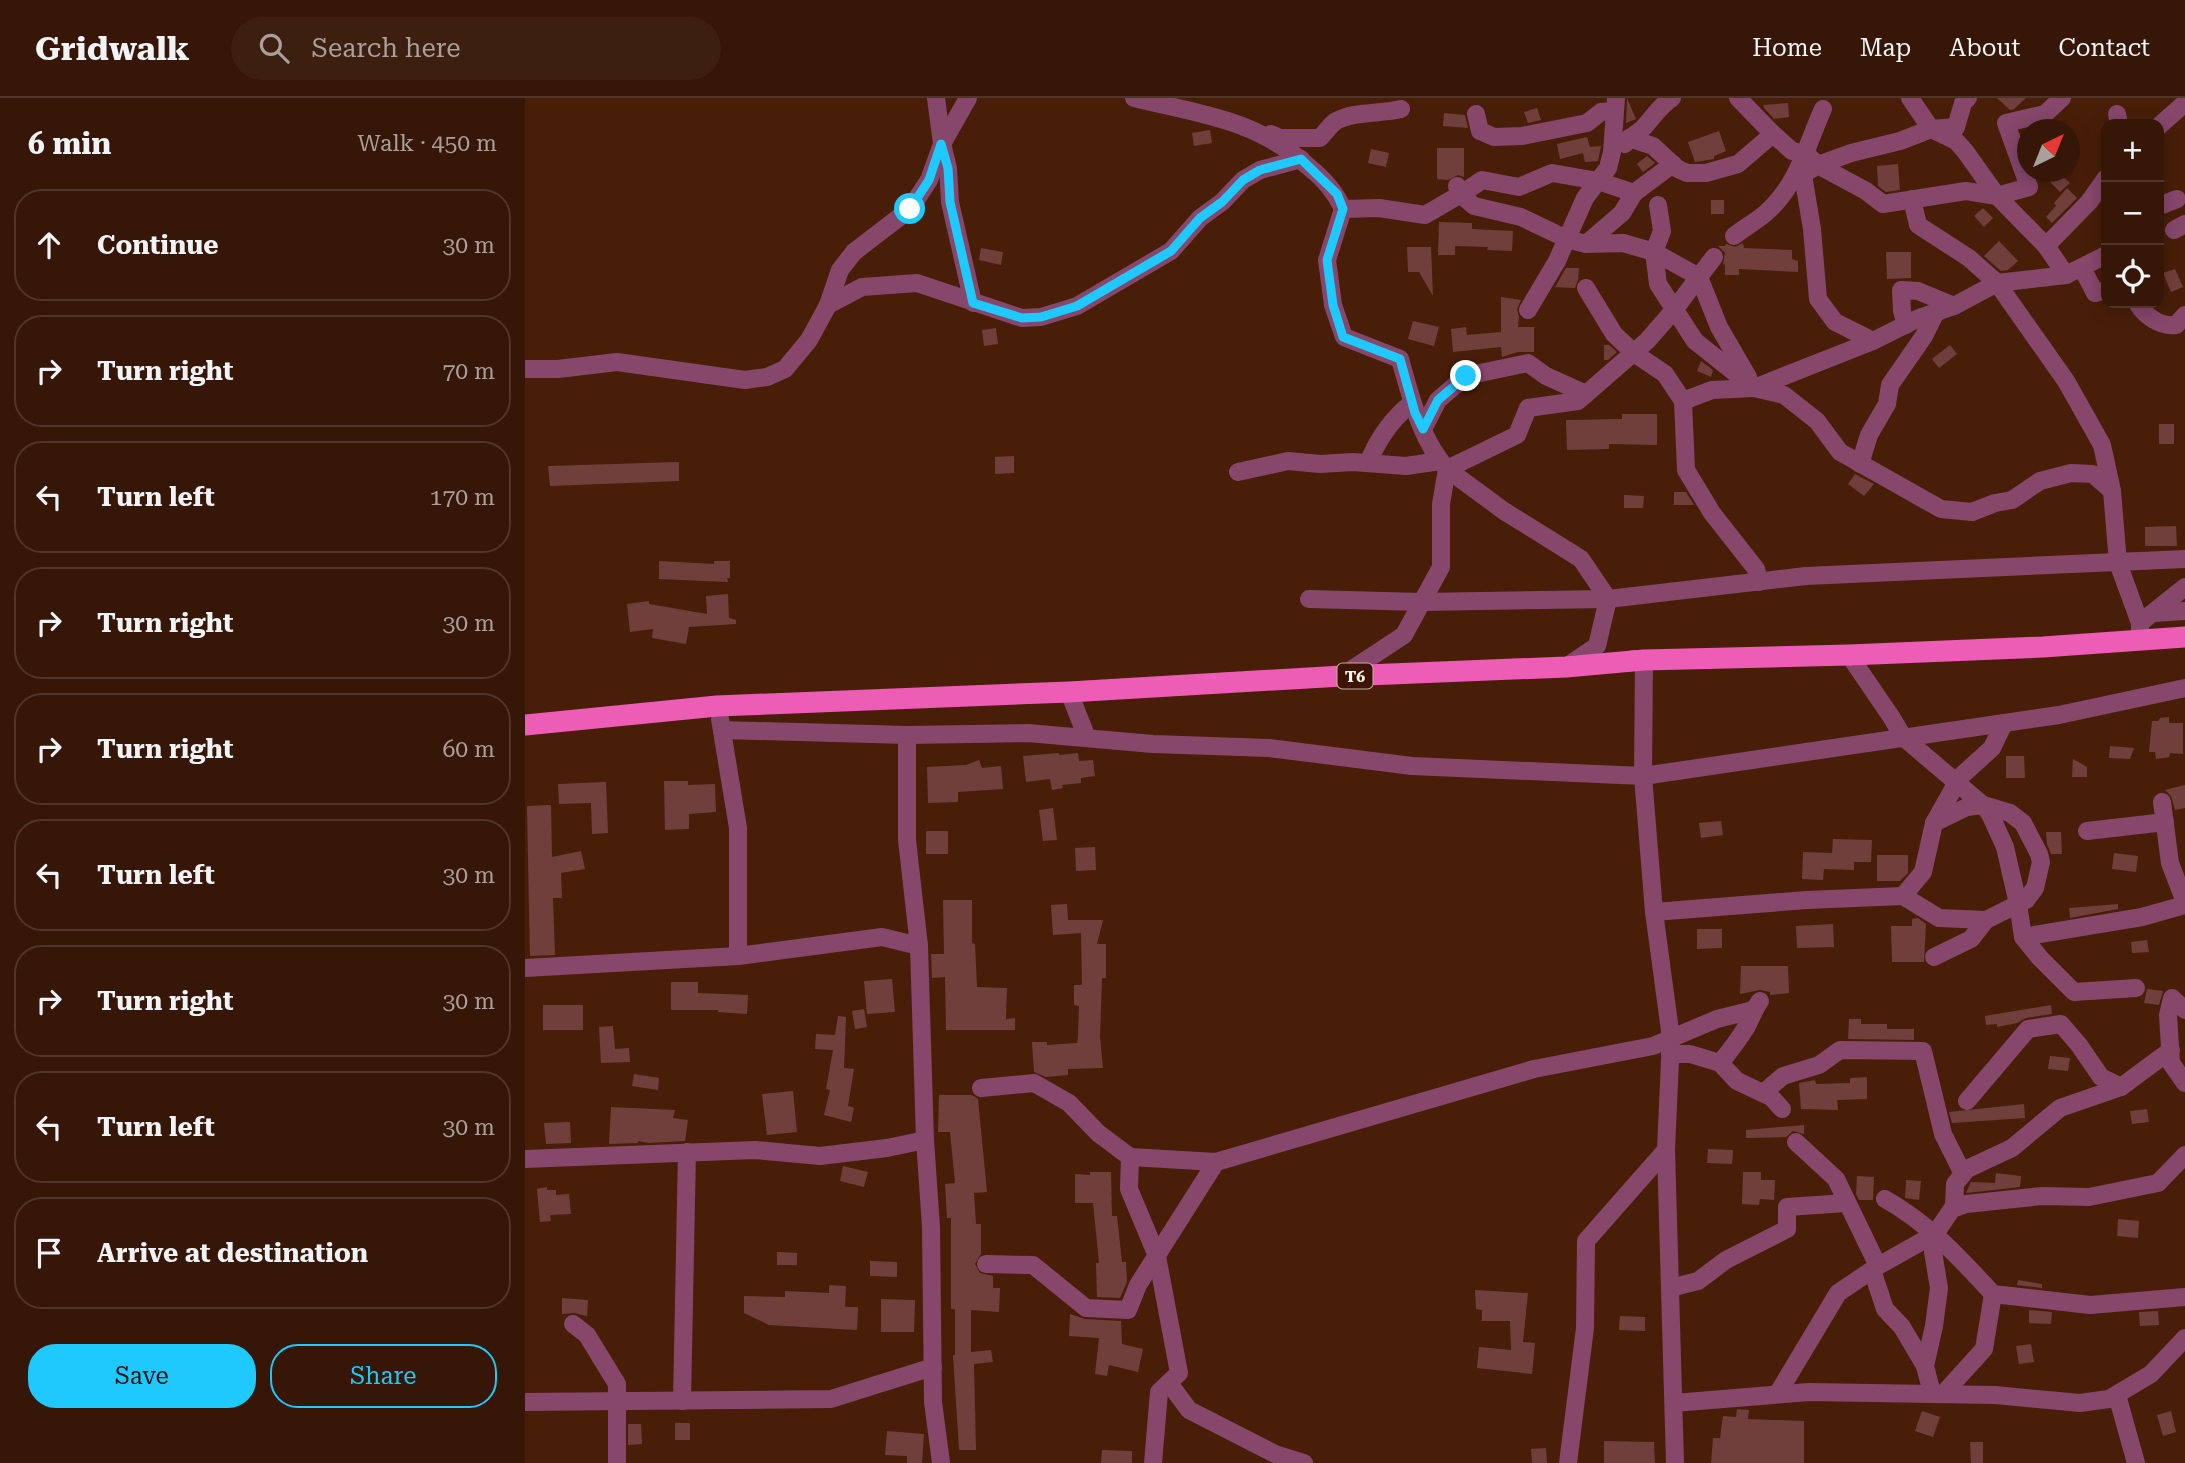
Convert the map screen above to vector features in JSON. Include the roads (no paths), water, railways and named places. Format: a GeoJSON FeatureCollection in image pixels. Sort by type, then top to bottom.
{"type":"FeatureCollection","features":[{"type":"Feature","properties":{"kind":"highway","name":"T6"},"geometry":{"type":"LineString","coordinates":[[525,725],[717,706],[1069,692],[1342,676],[1566,667],[1644,660],[1849,655],[2111,643],[2144,625],[2185,637]]}},
{"type":"Feature","properties":{"kind":"street"},"geometry":{"type":"LineString","coordinates":[[936,98],[941,144],[948,168],[950,202],[973,303]]}},
{"type":"Feature","properties":{"kind":"street"},"geometry":{"type":"LineString","coordinates":[[525,369],[558,369],[617,362],[745,380],[767,377],[785,369],[809,341],[828,305],[840,271],[854,252],[910,209],[929,180],[941,144],[968,98]]}},
{"type":"Feature","properties":{"kind":"street"},"geometry":{"type":"LineString","coordinates":[[1134,98],[1228,120],[1280,138],[1320,138],[1335,122],[1353,116],[1384,114],[1401,109]]}},
{"type":"Feature","properties":{"kind":"street"},"geometry":{"type":"LineString","coordinates":[[1528,310],[1542,290],[1585,198],[1629,138],[1642,130],[1662,105],[1672,98]]}},
{"type":"Feature","properties":{"kind":"street"},"geometry":{"type":"LineString","coordinates":[[1738,98],[1791,151],[1805,169],[1865,191],[1883,204],[1966,191],[1997,196],[2029,187],[2006,123],[2045,114],[2062,98]]}},
{"type":"Feature","properties":{"kind":"street"},"geometry":{"type":"LineString","coordinates":[[1910,98],[1931,129],[1956,141],[1997,196],[2046,246],[2095,293],[2101,291]]}},
{"type":"Feature","properties":{"kind":"street"},"geometry":{"type":"LineString","coordinates":[[1734,236],[1770,210],[1805,169],[1931,129],[1956,127],[1963,103],[1968,98]]}},
{"type":"Feature","properties":{"kind":"street"},"geometry":{"type":"LineString","coordinates":[[2164,122],[2185,103]]}},
{"type":"Feature","properties":{"kind":"street"},"geometry":{"type":"LineString","coordinates":[[1603,174],[1612,152],[1615,105]]}},
{"type":"Feature","properties":{"kind":"street"},"geometry":{"type":"LineString","coordinates":[[1476,114],[1480,131],[1493,137],[1522,136],[1587,123],[1615,105]]}},
{"type":"Feature","properties":{"kind":"street"},"geometry":{"type":"LineString","coordinates":[[1823,109],[1805,169],[1818,299],[1835,322],[1873,341]]}},
{"type":"Feature","properties":{"kind":"street"},"geometry":{"type":"LineString","coordinates":[[1254,129],[1301,159],[1337,194],[1343,209],[1327,260],[1333,305],[1343,337],[1400,359],[1412,403],[1423,429],[1444,465],[1504,511],[1581,559],[1608,599],[1597,646],[1566,667]]}},
{"type":"Feature","properties":{"kind":"street"},"geometry":{"type":"LineString","coordinates":[[1629,138],[1653,146],[1687,173],[1706,173],[1738,164],[1773,134]]}},
{"type":"Feature","properties":{"kind":"street"},"geometry":{"type":"LineString","coordinates":[[828,305],[862,287],[917,283],[1022,318],[1041,317],[1077,306],[1171,251],[1200,218],[1222,202],[1243,180],[1260,170],[1301,159]]}},
{"type":"Feature","properties":{"kind":"street"},"geometry":{"type":"LineString","coordinates":[[1586,244],[1622,213],[1634,193],[1673,164]]}},
{"type":"Feature","properties":{"kind":"street"},"geometry":{"type":"LineString","coordinates":[[1343,209],[1379,208],[1425,215],[1459,190],[1482,180],[1519,187],[1552,173],[1603,174],[1634,193]]}},
{"type":"Feature","properties":{"kind":"street"},"geometry":{"type":"LineString","coordinates":[[2046,246],[2088,202],[2102,182]]}},
{"type":"Feature","properties":{"kind":"street"},"geometry":{"type":"LineString","coordinates":[[1459,190],[1474,206],[1521,217],[1567,239],[1586,244],[1623,243],[1654,252],[1699,277],[1719,327],[1754,388]]}},
{"type":"Feature","properties":{"kind":"street"},"geometry":{"type":"LineString","coordinates":[[2088,202],[2101,198]]}},
{"type":"Feature","properties":{"kind":"street"},"geometry":{"type":"LineString","coordinates":[[1912,199],[1918,225],[1969,258],[1997,283],[2066,381],[2102,445],[2112,491],[2118,564],[2144,625]]}},
{"type":"Feature","properties":{"kind":"street"},"geometry":{"type":"LineString","coordinates":[[2164,204],[2178,199]]}},
{"type":"Feature","properties":{"kind":"street"},"geometry":{"type":"LineString","coordinates":[[1658,205],[1662,231],[1654,252],[1658,284],[1695,341],[1754,388]]}},
{"type":"Feature","properties":{"kind":"street"},"geometry":{"type":"LineString","coordinates":[[1238,472],[1288,461],[1320,464],[1444,465],[1517,435],[1528,408],[1578,401],[1634,353],[1674,310],[1714,257]]}},
{"type":"Feature","properties":{"kind":"street"},"geometry":{"type":"LineString","coordinates":[[1754,388],[1873,341],[1954,306],[1997,283],[2074,272],[2101,258]]}},
{"type":"Feature","properties":{"kind":"street"},"geometry":{"type":"LineString","coordinates":[[1586,288],[1614,334],[1634,353],[1665,374],[1683,401],[1686,470],[1711,513],[1756,569],[1759,582]]}},
{"type":"Feature","properties":{"kind":"street"},"geometry":{"type":"LineString","coordinates":[[1906,325],[1902,312],[1901,290],[1919,291],[1954,306]]}},
{"type":"Feature","properties":{"kind":"street"},"geometry":{"type":"LineString","coordinates":[[2140,308],[2145,315],[2168,326],[2176,325],[2185,315]]}},
{"type":"Feature","properties":{"kind":"street"},"geometry":{"type":"LineString","coordinates":[[1860,464],[1870,435],[1887,404],[1890,385],[1924,336],[1936,312]]}},
{"type":"Feature","properties":{"kind":"street"},"geometry":{"type":"LineString","coordinates":[[1423,429],[1438,400],[1466,376],[1528,363],[1546,376],[1585,394]]}},
{"type":"Feature","properties":{"kind":"street"},"geometry":{"type":"LineString","coordinates":[[1683,401],[1712,390],[1754,388],[1784,395],[1817,421],[1840,452],[1941,509],[1972,512],[2012,500],[2040,481],[2071,473],[2093,474],[2112,491]]}},
{"type":"Feature","properties":{"kind":"street"},"geometry":{"type":"LineString","coordinates":[[1368,463],[1387,427],[1412,403]]}},
{"type":"Feature","properties":{"kind":"street"},"geometry":{"type":"LineString","coordinates":[[1342,676],[1404,635],[1441,567],[1444,465]]}},
{"type":"Feature","properties":{"kind":"street"},"geometry":{"type":"LineString","coordinates":[[1309,599],[1608,599],[1806,576],[2185,559]]}},
{"type":"Feature","properties":{"kind":"street"},"geometry":{"type":"LineString","coordinates":[[2144,625],[2185,587]]}},
{"type":"Feature","properties":{"kind":"street"},"geometry":{"type":"LineString","coordinates":[[2144,625],[2185,611]]}},
{"type":"Feature","properties":{"kind":"street"},"geometry":{"type":"LineString","coordinates":[[1597,646],[1611,656],[1644,660],[1643,776],[1654,912],[1671,1046],[1666,1150],[1675,1463]]}},
{"type":"Feature","properties":{"kind":"street"},"geometry":{"type":"LineString","coordinates":[[1849,655],[1903,737],[1983,805],[1996,823],[2005,847],[2023,937],[2040,958],[2074,992],[2136,988]]}},
{"type":"Feature","properties":{"kind":"street"},"geometry":{"type":"LineString","coordinates":[[722,730],[907,735],[1028,733],[1153,744],[1269,748],[1412,766],[1643,776],[2059,715],[2185,688]]}},
{"type":"Feature","properties":{"kind":"street"},"geometry":{"type":"LineString","coordinates":[[1069,692],[1087,738]]}},
{"type":"Feature","properties":{"kind":"street"},"geometry":{"type":"LineString","coordinates":[[717,706],[738,828],[738,956]]}},
{"type":"Feature","properties":{"kind":"street"},"geometry":{"type":"LineString","coordinates":[[1903,896],[1923,872],[1934,823],[1960,777],[1992,748],[2004,723]]}},
{"type":"Feature","properties":{"kind":"street"},"geometry":{"type":"LineString","coordinates":[[907,735],[907,840],[919,946],[925,1140],[931,1227],[933,1402],[941,1463]]}},
{"type":"Feature","properties":{"kind":"street"},"geometry":{"type":"LineString","coordinates":[[2023,937],[2142,917],[2185,903],[2170,863],[2162,802]]}},
{"type":"Feature","properties":{"kind":"street"},"geometry":{"type":"LineString","coordinates":[[1934,823],[1967,807],[1983,805],[2010,813],[2029,833],[2041,862],[2033,892],[2018,904],[1986,920],[1971,939],[1934,957]]}},
{"type":"Feature","properties":{"kind":"street"},"geometry":{"type":"LineString","coordinates":[[2087,831],[2165,822]]}},
{"type":"Feature","properties":{"kind":"street"},"geometry":{"type":"LineString","coordinates":[[1654,912],[1807,900],[1903,896],[1939,918],[1986,920]]}},
{"type":"Feature","properties":{"kind":"street"},"geometry":{"type":"LineString","coordinates":[[525,968],[738,956],[882,937],[919,946]]}},
{"type":"Feature","properties":{"kind":"street"},"geometry":{"type":"LineString","coordinates":[[2185,1010],[2172,998],[2168,1015],[2171,1062],[2185,1083]]}},
{"type":"Feature","properties":{"kind":"street"},"geometry":{"type":"LineString","coordinates":[[1671,1046],[1717,1019],[1757,1005],[1720,1063]]}},
{"type":"Feature","properties":{"kind":"street"},"geometry":{"type":"LineString","coordinates":[[1967,1101],[2028,1029],[2061,1024],[2101,1077],[2122,1087]]}},
{"type":"Feature","properties":{"kind":"street"},"geometry":{"type":"LineString","coordinates":[[981,1088],[1034,1083],[1069,1103],[1098,1133],[1130,1157],[1216,1162],[1534,1069],[1653,1046],[1671,1046],[1720,1063],[1737,1081],[1771,1097],[1782,1109]]}},
{"type":"Feature","properties":{"kind":"street"},"geometry":{"type":"LineString","coordinates":[[1763,1093],[1783,1076],[1819,1066],[1840,1050],[1923,1051],[1943,1134],[1963,1174]]}},
{"type":"Feature","properties":{"kind":"street"},"geometry":{"type":"LineString","coordinates":[[1925,1366],[1939,1288],[1933,1252],[1937,1236],[1954,1207],[1955,1184],[1967,1169],[2012,1148],[2060,1108],[2122,1087],[2171,1050]]}},
{"type":"Feature","properties":{"kind":"street"},"geometry":{"type":"LineString","coordinates":[[525,1158],[755,1150],[820,1156],[887,1148],[925,1140]]}},
{"type":"Feature","properties":{"kind":"street"},"geometry":{"type":"LineString","coordinates":[[1796,1142],[1836,1178],[1875,1268],[1885,1310],[1902,1327],[1938,1393]]}},
{"type":"Feature","properties":{"kind":"street"},"geometry":{"type":"LineString","coordinates":[[1568,1463],[1585,1328],[1586,1241],[1666,1150]]}},
{"type":"Feature","properties":{"kind":"street"},"geometry":{"type":"LineString","coordinates":[[682,1401],[687,1152]]}},
{"type":"Feature","properties":{"kind":"street"},"geometry":{"type":"LineString","coordinates":[[1954,1207],[2042,1196],[2089,1197],[2158,1183],[2185,1155]]}},
{"type":"Feature","properties":{"kind":"street"},"geometry":{"type":"LineString","coordinates":[[1130,1157],[1129,1189],[1157,1256],[1179,1373],[1159,1392],[1153,1463]]}},
{"type":"Feature","properties":{"kind":"street"},"geometry":{"type":"LineString","coordinates":[[986,1264],[1034,1265],[1086,1308],[1128,1310],[1138,1285],[1216,1162]]}},
{"type":"Feature","properties":{"kind":"street"},"geometry":{"type":"LineString","coordinates":[[1885,1199],[1937,1236],[1993,1294],[2053,1303],[2090,1305],[2185,1297]]}},
{"type":"Feature","properties":{"kind":"street"},"geometry":{"type":"LineString","coordinates":[[1670,1288],[1698,1282],[1726,1259],[1787,1229],[1787,1207],[1846,1203]]}},
{"type":"Feature","properties":{"kind":"street"},"geometry":{"type":"LineString","coordinates":[[1777,1393],[1835,1297],[1875,1268],[1937,1236]]}},
{"type":"Feature","properties":{"kind":"street"},"geometry":{"type":"LineString","coordinates":[[1938,1393],[1985,1349],[1993,1294]]}},
{"type":"Feature","properties":{"kind":"street"},"geometry":{"type":"LineString","coordinates":[[573,1324],[587,1335],[617,1384],[617,1463]]}},
{"type":"Feature","properties":{"kind":"street"},"geometry":{"type":"LineString","coordinates":[[1674,1403],[1777,1393],[1938,1393],[2080,1403],[2109,1399],[2151,1374],[2185,1338]]}},
{"type":"Feature","properties":{"kind":"street"},"geometry":{"type":"LineString","coordinates":[[525,1402],[831,1399],[933,1367]]}},
{"type":"Feature","properties":{"kind":"street"},"geometry":{"type":"LineString","coordinates":[[1169,1383],[1189,1410],[1275,1454],[1304,1463]]}},
{"type":"Feature","properties":{"kind":"street"},"geometry":{"type":"LineString","coordinates":[[2117,1395],[2136,1463]]}}]}
